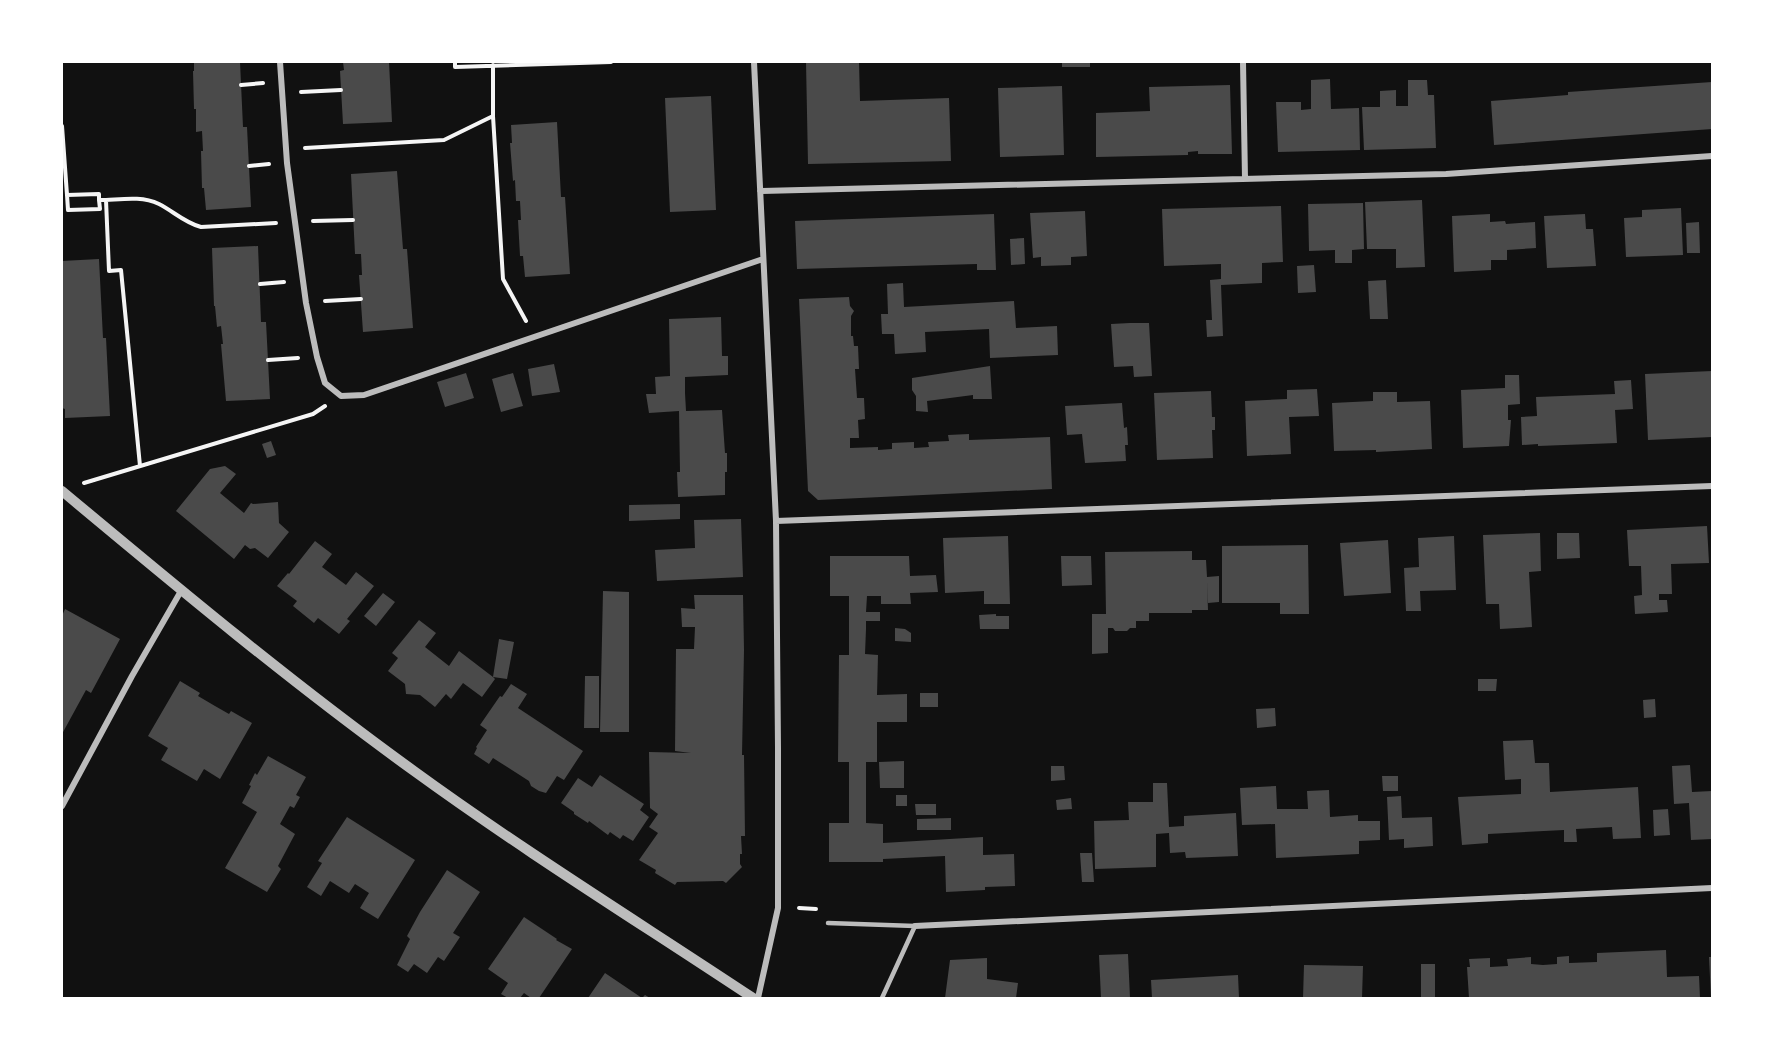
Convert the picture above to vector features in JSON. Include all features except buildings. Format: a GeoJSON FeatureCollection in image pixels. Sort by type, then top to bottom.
{"type":"FeatureCollection","features":[{"type":"Feature","properties":{"kind":"street"},"geometry":{"type":"LineString","coordinates":[[280,62],[286,150],[306,303],[324,383],[341,396],[364,394],[763,259]]}},
{"type":"Feature","properties":{"kind":"street"},"geometry":{"type":"LineString","coordinates":[[62,491],[181,591],[335,713],[414,771],[556,869],[755,999],[778,908],[776,521],[754,62]]}},
{"type":"Feature","properties":{"kind":"street"},"geometry":{"type":"LineString","coordinates":[[1243,62],[1245,179]]}},
{"type":"Feature","properties":{"kind":"street"},"geometry":{"type":"LineString","coordinates":[[760,191],[1446,174],[1713,156]]}},
{"type":"Feature","properties":{"kind":"street"},"geometry":{"type":"LineString","coordinates":[[776,521],[1713,486]]}},
{"type":"Feature","properties":{"kind":"street"},"geometry":{"type":"LineString","coordinates":[[62,806],[181,591]]}},
{"type":"Feature","properties":{"kind":"street"},"geometry":{"type":"LineString","coordinates":[[915,926],[1713,888]]}},
{"type":"Feature","properties":{"kind":"lane"},"geometry":{"type":"LineString","coordinates":[[828,923],[915,926],[882,999]]}},
{"type":"Feature","properties":{"kind":"path"},"geometry":{"type":"LineString","coordinates":[[455,62],[455,67],[611,62]]}},
{"type":"Feature","properties":{"kind":"path"},"geometry":{"type":"LineString","coordinates":[[493,65],[493,116],[503,279],[535,338]]}},
{"type":"Feature","properties":{"kind":"path"},"geometry":{"type":"LineString","coordinates":[[282,92],[341,90]]}},
{"type":"Feature","properties":{"kind":"path"},"geometry":{"type":"LineString","coordinates":[[286,150],[444,140],[493,116]]}},
{"type":"Feature","properties":{"kind":"path"},"geometry":{"type":"LineString","coordinates":[[62,126],[68,210],[100,209],[99,194],[67,195]]}},
{"type":"Feature","properties":{"kind":"path"},"geometry":{"type":"LineString","coordinates":[[99,200],[149,200],[191,224],[201,226],[353,220]]}},
{"type":"Feature","properties":{"kind":"path"},"geometry":{"type":"LineString","coordinates":[[106,200],[109,271],[121,270],[140,466]]}},
{"type":"Feature","properties":{"kind":"path"},"geometry":{"type":"LineString","coordinates":[[306,303],[361,299]]}},
{"type":"Feature","properties":{"kind":"path"},"geometry":{"type":"LineString","coordinates":[[268,360],[317,357]]}},
{"type":"Feature","properties":{"kind":"path"},"geometry":{"type":"LineString","coordinates":[[99,477],[313,414],[341,396]]}}]}
